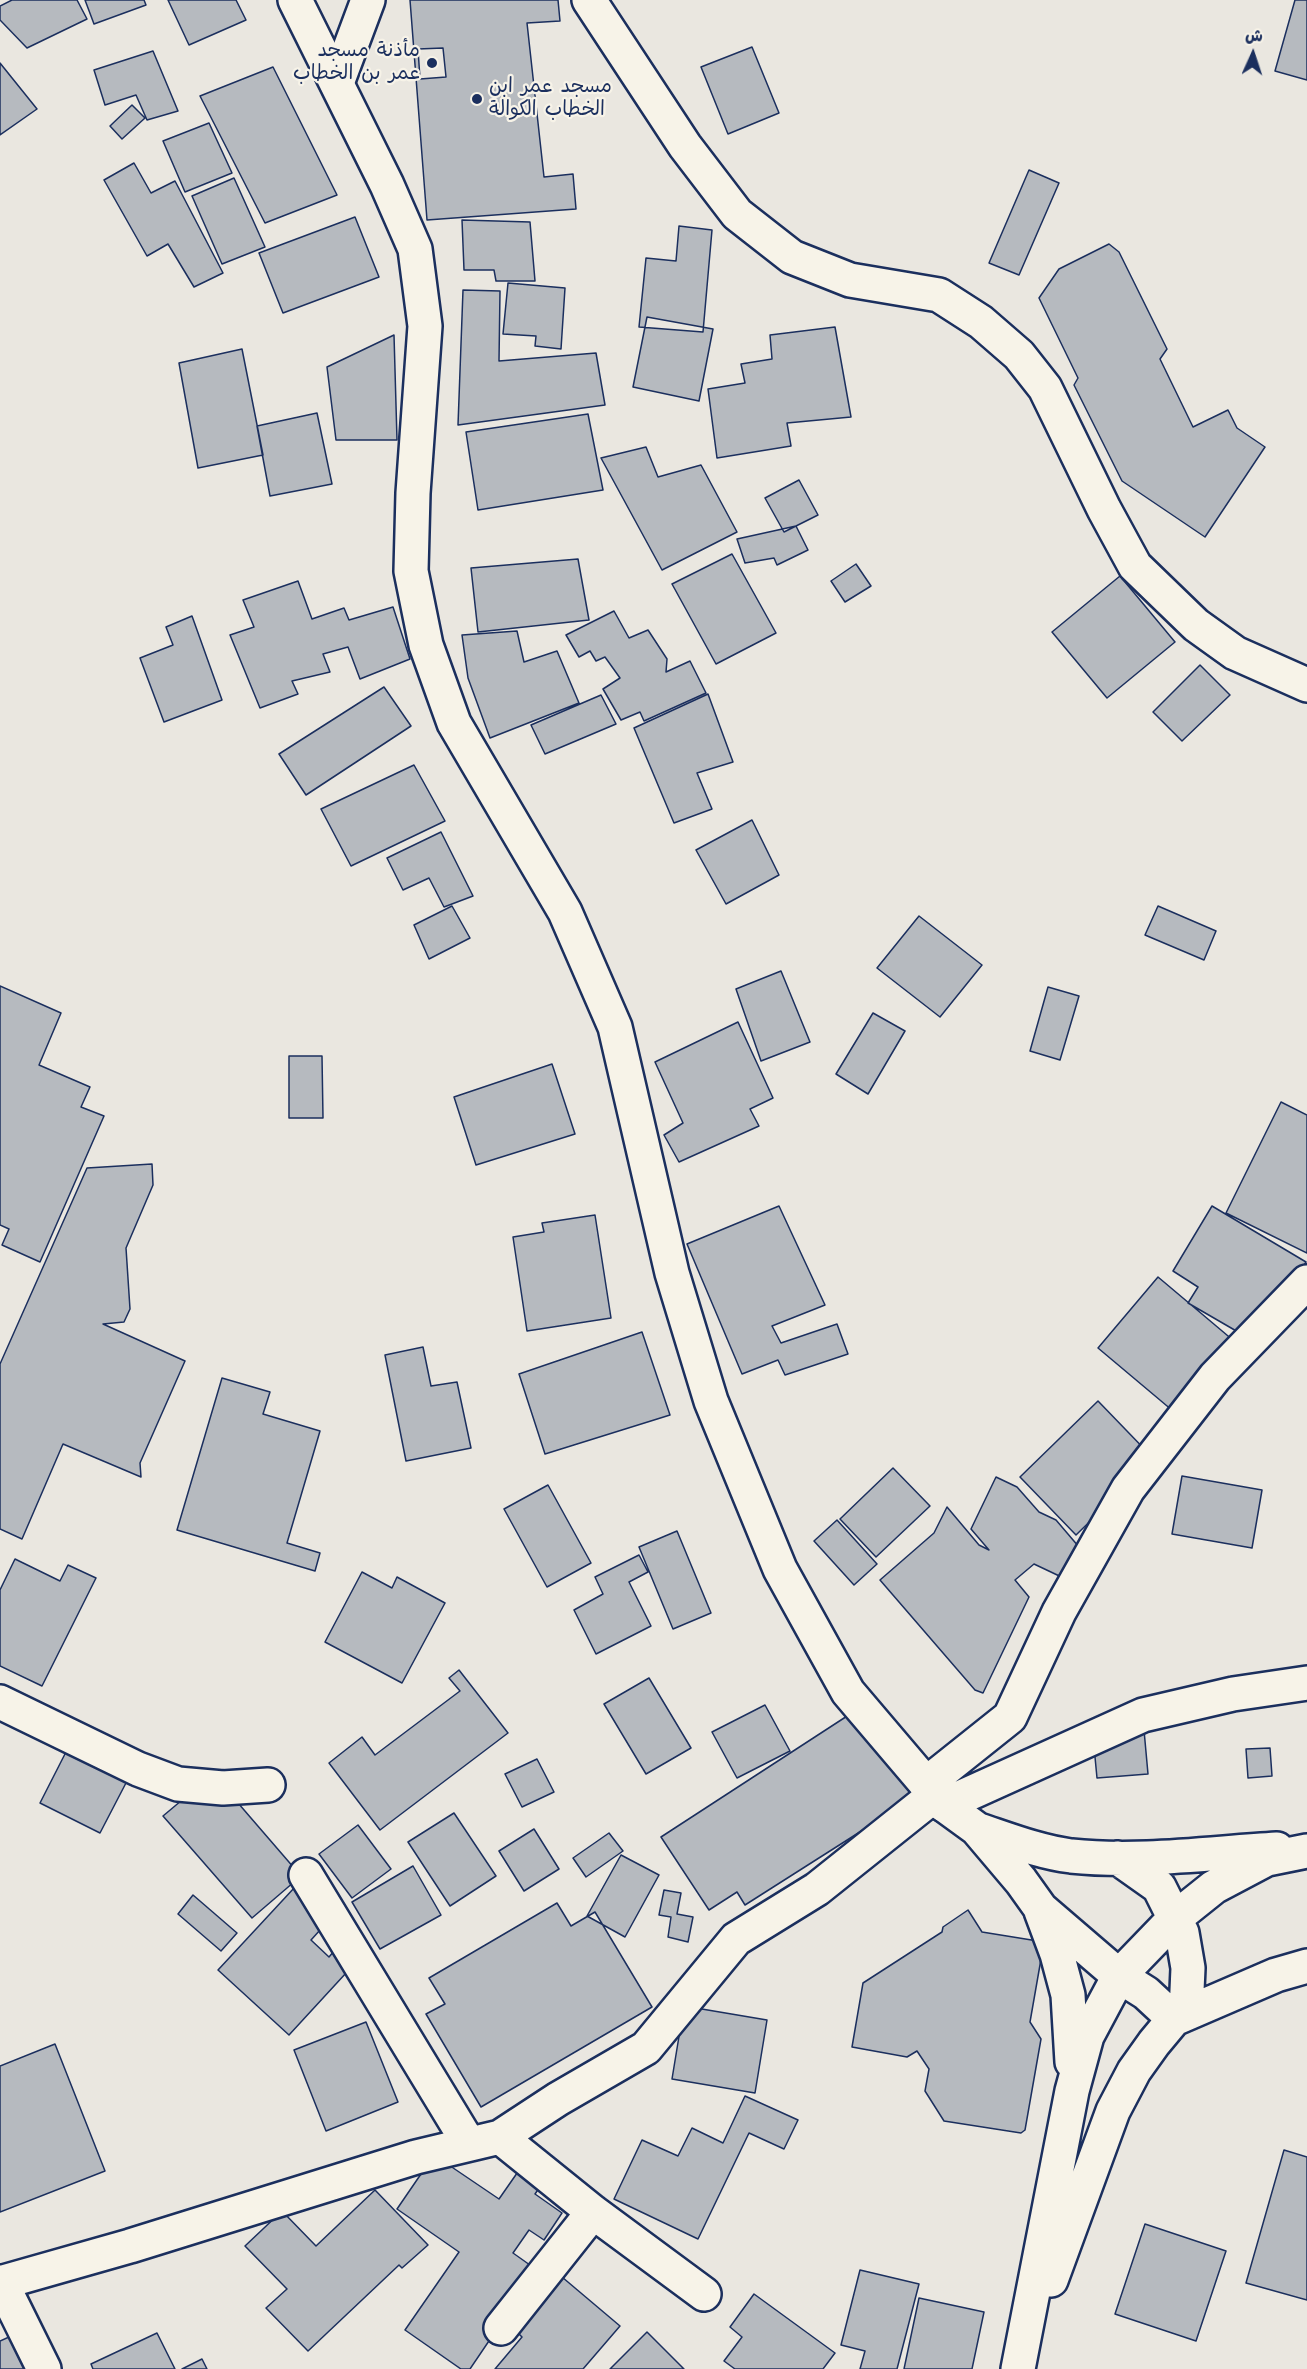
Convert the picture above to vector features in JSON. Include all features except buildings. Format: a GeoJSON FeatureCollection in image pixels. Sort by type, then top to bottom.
{"type":"FeatureCollection","features":[{"type":"Feature","properties":{"kind":"street"},"geometry":{"type":"LineString","coordinates":[[295,0],[387,185],[415,249],[425,326],[412,493],[411,571],[426,645],[454,723],[565,912],[615,1027],[678,1294],[711,1401],[780,1569],[848,1692],[936,1794],[977,1829],[1021,1881],[1041,1909],[1119,1976],[1180,2016]]}},
{"type":"Feature","properties":{"kind":"street"},"geometry":{"type":"LineString","coordinates":[[337,82],[368,0]]}},
{"type":"Feature","properties":{"kind":"street"},"geometry":{"type":"LineString","coordinates":[[589,0],[685,146],[737,214],[792,257],[850,280],[939,295],[981,322],[1019,355],[1045,388],[1104,509],[1135,566],[1196,625],[1235,653],[1307,685]]}},
{"type":"Feature","properties":{"kind":"street"},"geometry":{"type":"LineString","coordinates":[[44,2369],[0,2282],[130,2246],[416,2157],[484,2141],[646,2048],[736,1939],[817,1889],[936,1794],[1010,1717],[1059,1612],[1128,1489],[1215,1377],[1307,1282]]}},
{"type":"Feature","properties":{"kind":"street"},"geometry":{"type":"LineString","coordinates":[[936,1794],[1143,1714],[1233,1694],[1307,1683]]}},
{"type":"Feature","properties":{"kind":"street"},"geometry":{"type":"LineString","coordinates":[[0,1702],[138,1768],[178,1784],[224,1788],[268,1785]]}},
{"type":"Feature","properties":{"kind":"street"},"geometry":{"type":"LineString","coordinates":[[977,1829],[1024,1845],[1070,1856],[1118,1858],[1307,1849]]}},
{"type":"Feature","properties":{"kind":"street"},"geometry":{"type":"LineString","coordinates":[[1018,2369],[1072,2091],[1087,2036],[1119,1976],[1174,1919],[1214,1887],[1267,1859],[1307,1849]]}},
{"type":"Feature","properties":{"kind":"street"},"geometry":{"type":"LineString","coordinates":[[1118,1858],[1159,1887],[1182,1933],[1188,1968],[1180,2016]]}},
{"type":"Feature","properties":{"kind":"street"},"geometry":{"type":"LineString","coordinates":[[306,1875],[484,2141],[593,2212],[704,2294]]}},
{"type":"Feature","properties":{"kind":"street"},"geometry":{"type":"LineString","coordinates":[[1041,1909],[1068,1995],[1072,2091]]}},
{"type":"Feature","properties":{"kind":"street"},"geometry":{"type":"LineString","coordinates":[[1018,2369],[1113,2111],[1134,2071],[1154,2043],[1180,2016],[1276,1975],[1307,1966]]}},
{"type":"Feature","properties":{"kind":"street"},"geometry":{"type":"LineString","coordinates":[[501,2328],[593,2212]]}},
{"type":"Feature","properties":{"kind":"place","name":"مأذنة مسجد عمر بن الخطاب"},"geometry":{"type":"Point","coordinates":[432,63]}},
{"type":"Feature","properties":{"kind":"place","name":"مسجد عمر ابن الخطاب الكوالة"},"geometry":{"type":"Point","coordinates":[477,99]}}]}
